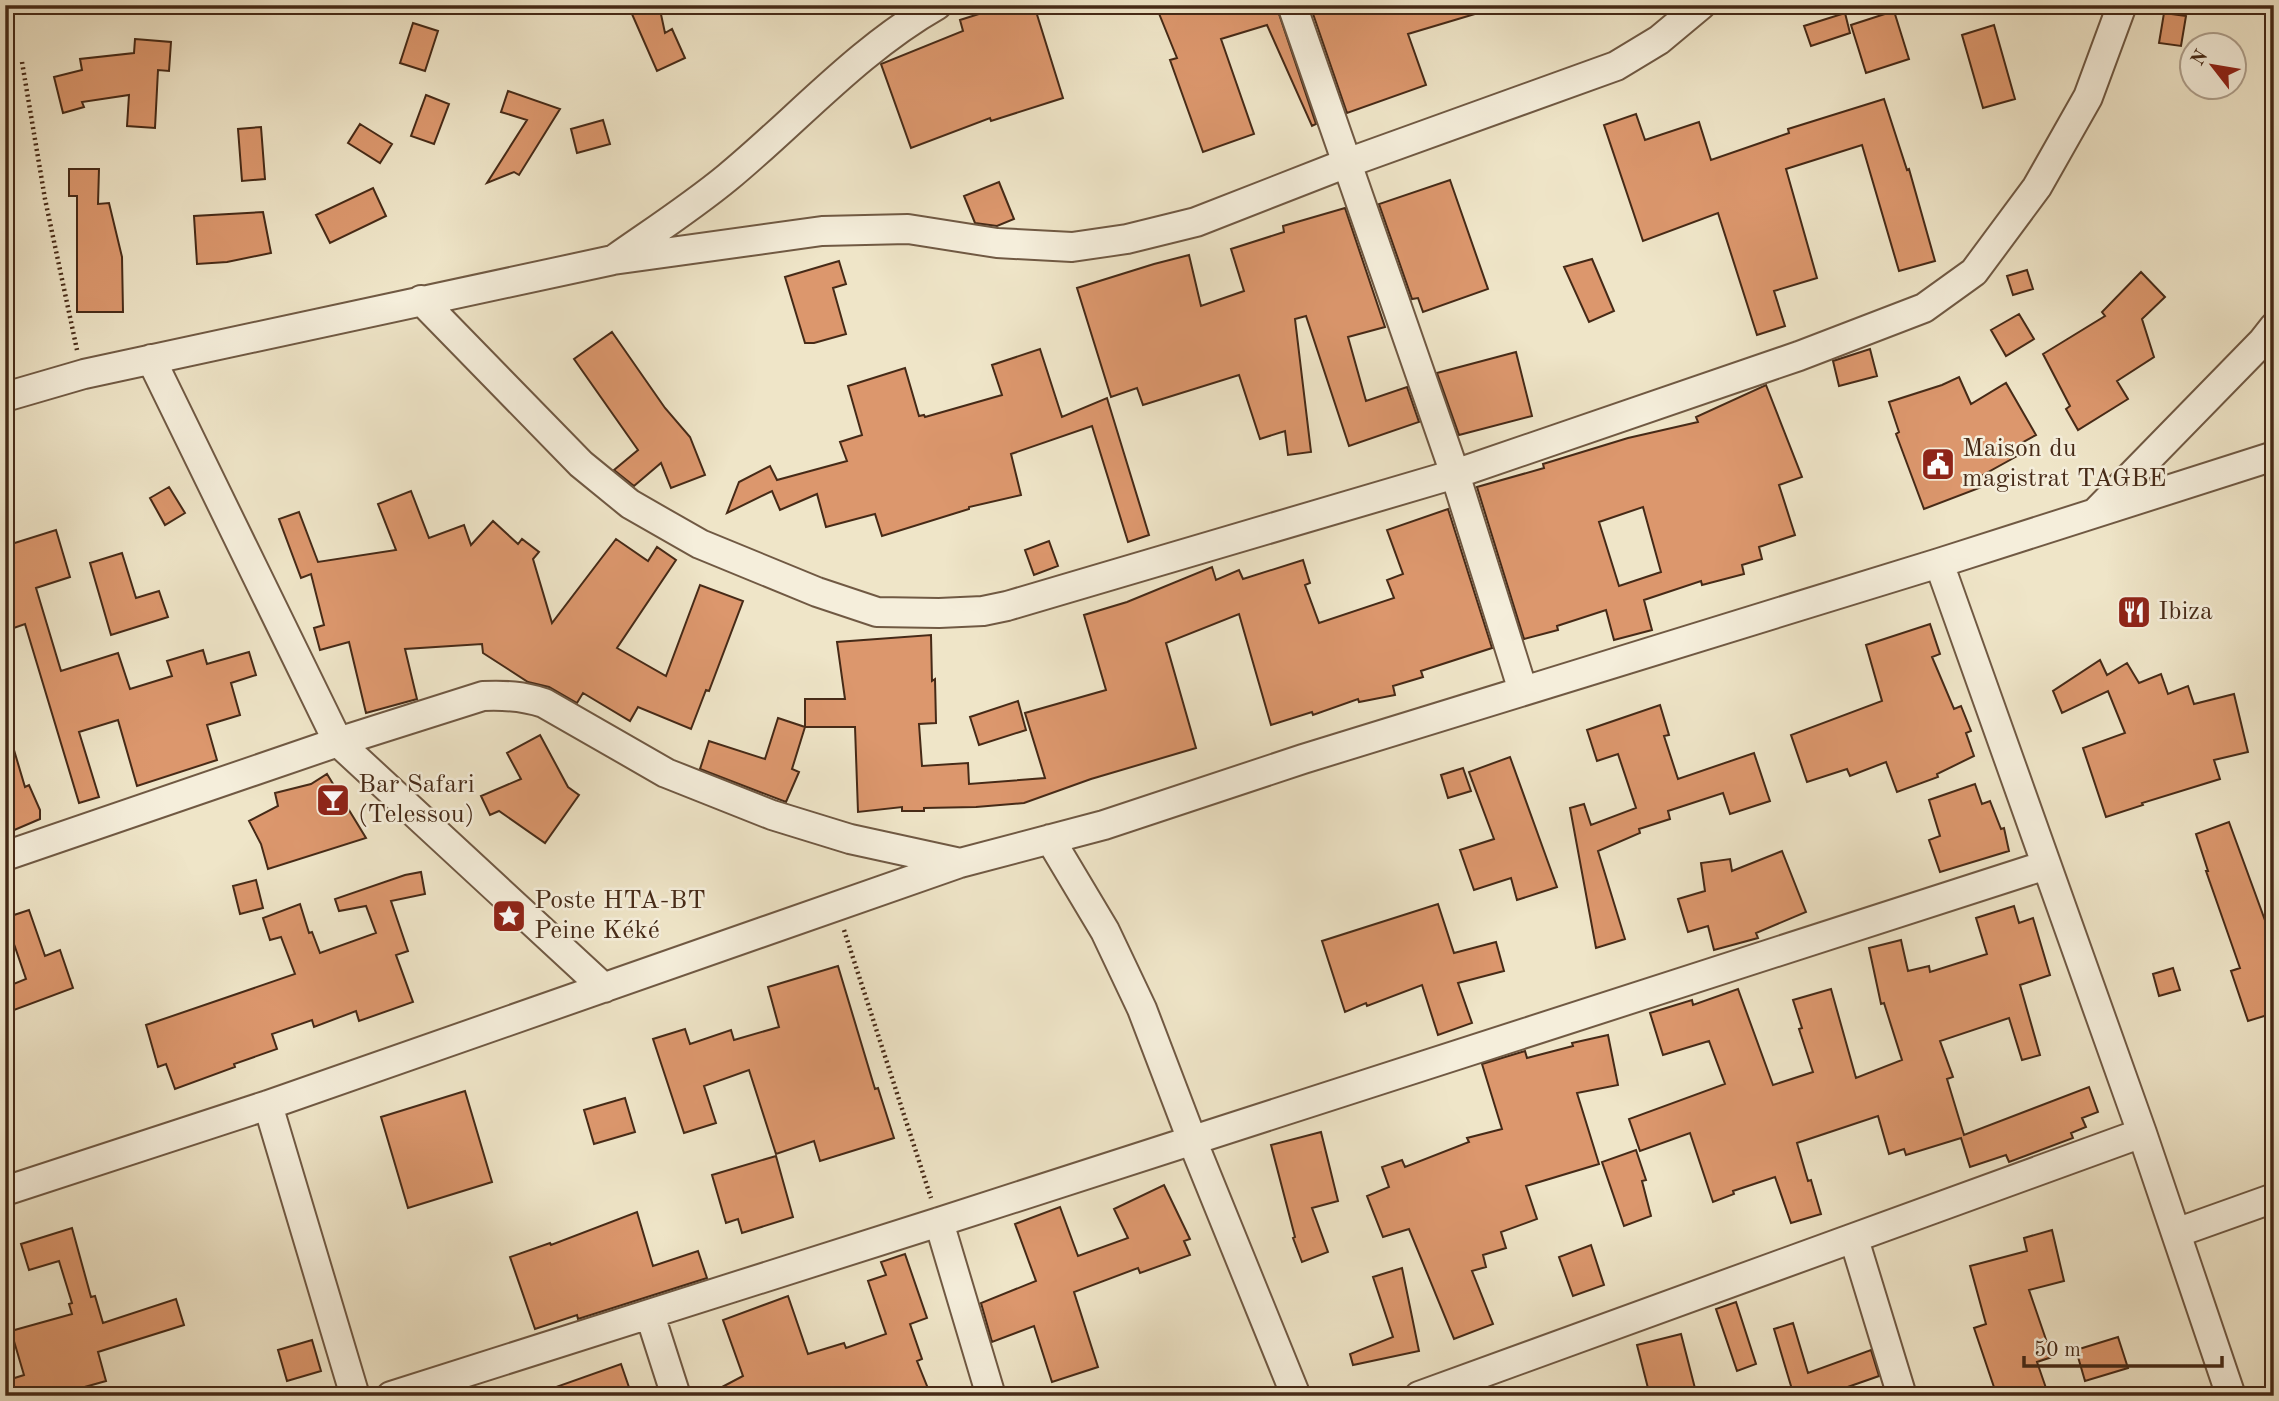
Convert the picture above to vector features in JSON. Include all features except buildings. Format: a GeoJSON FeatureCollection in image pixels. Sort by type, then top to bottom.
{"type":"FeatureCollection","features":[{"type":"Feature","properties":{"kind":"street"},"geometry":{"type":"LineString","coordinates":[[613,260],[726,179],[883,41],[937,5]]}},
{"type":"Feature","properties":{"kind":"street"},"geometry":{"type":"LineString","coordinates":[[1292,5],[1455,474],[1523,691]]}},
{"type":"Feature","properties":{"kind":"street"},"geometry":{"type":"LineString","coordinates":[[5,397],[83,374],[613,260],[822,231],[908,229],[997,243],[1072,247],[1127,239],[1196,222],[1347,163],[1616,66],[1659,40],[1701,5]]}},
{"type":"Feature","properties":{"kind":"street"},"geometry":{"type":"LineString","coordinates":[[421,300],[581,464],[630,504],[700,544],[817,592],[877,612],[984,611],[1455,474],[1799,356],[1924,308],[1974,272],[2037,187],[2088,97],[2122,5]]}},
{"type":"Feature","properties":{"kind":"street"},"geometry":{"type":"LineString","coordinates":[[2095,513],[2274,327]]}},
{"type":"Feature","properties":{"kind":"street"},"geometry":{"type":"LineString","coordinates":[[151,359],[338,742],[604,988]]}},
{"type":"Feature","properties":{"kind":"street"},"geometry":{"type":"LineString","coordinates":[[5,1191],[268,1105],[960,863],[1104,825],[1303,759],[1939,563],[2274,456]]}},
{"type":"Feature","properties":{"kind":"street"},"geometry":{"type":"LineString","coordinates":[[1939,563],[2142,1133],[2231,1396]]}},
{"type":"Feature","properties":{"kind":"street"},"geometry":{"type":"LineString","coordinates":[[5,856],[338,742],[483,696],[525,697],[544,703],[666,773],[772,815],[850,839],[960,863]]}},
{"type":"Feature","properties":{"kind":"street"},"geometry":{"type":"LineString","coordinates":[[1050,839],[1105,931],[1142,1009],[1296,1396]]}},
{"type":"Feature","properties":{"kind":"street"},"geometry":{"type":"LineString","coordinates":[[391,1396],[939,1223],[2046,865]]}},
{"type":"Feature","properties":{"kind":"street"},"geometry":{"type":"LineString","coordinates":[[268,1105],[355,1396]]}},
{"type":"Feature","properties":{"kind":"street"},"geometry":{"type":"LineString","coordinates":[[1419,1396],[2142,1133]]}},
{"type":"Feature","properties":{"kind":"street"},"geometry":{"type":"LineString","coordinates":[[2176,1233],[2274,1198]]}},
{"type":"Feature","properties":{"kind":"street"},"geometry":{"type":"LineString","coordinates":[[939,1223],[991,1396]]}},
{"type":"Feature","properties":{"kind":"street"},"geometry":{"type":"LineString","coordinates":[[1854,1239],[1902,1396]]}},
{"type":"Feature","properties":{"kind":"street"},"geometry":{"type":"LineString","coordinates":[[650,1315],[676,1396]]}},
{"type":"Feature","properties":{"kind":"path"},"geometry":{"type":"LineString","coordinates":[[22,62],[45,199],[83,374]]}},
{"type":"Feature","properties":{"kind":"path"},"geometry":{"type":"LineString","coordinates":[[836,906],[939,1223]]}},
{"type":"Feature","properties":{"kind":"place","name":"Maison du magistrat TAGBE"},"geometry":{"type":"Point","coordinates":[1938,464]}},
{"type":"Feature","properties":{"kind":"place","name":"Ibiza"},"geometry":{"type":"Point","coordinates":[2134,612]}},
{"type":"Feature","properties":{"kind":"place","name":"Bar Safari (Telessou)"},"geometry":{"type":"Point","coordinates":[333,800]}},
{"type":"Feature","properties":{"kind":"place","name":"Poste HTA-BT Peine Kéké"},"geometry":{"type":"Point","coordinates":[509,916]}}]}
